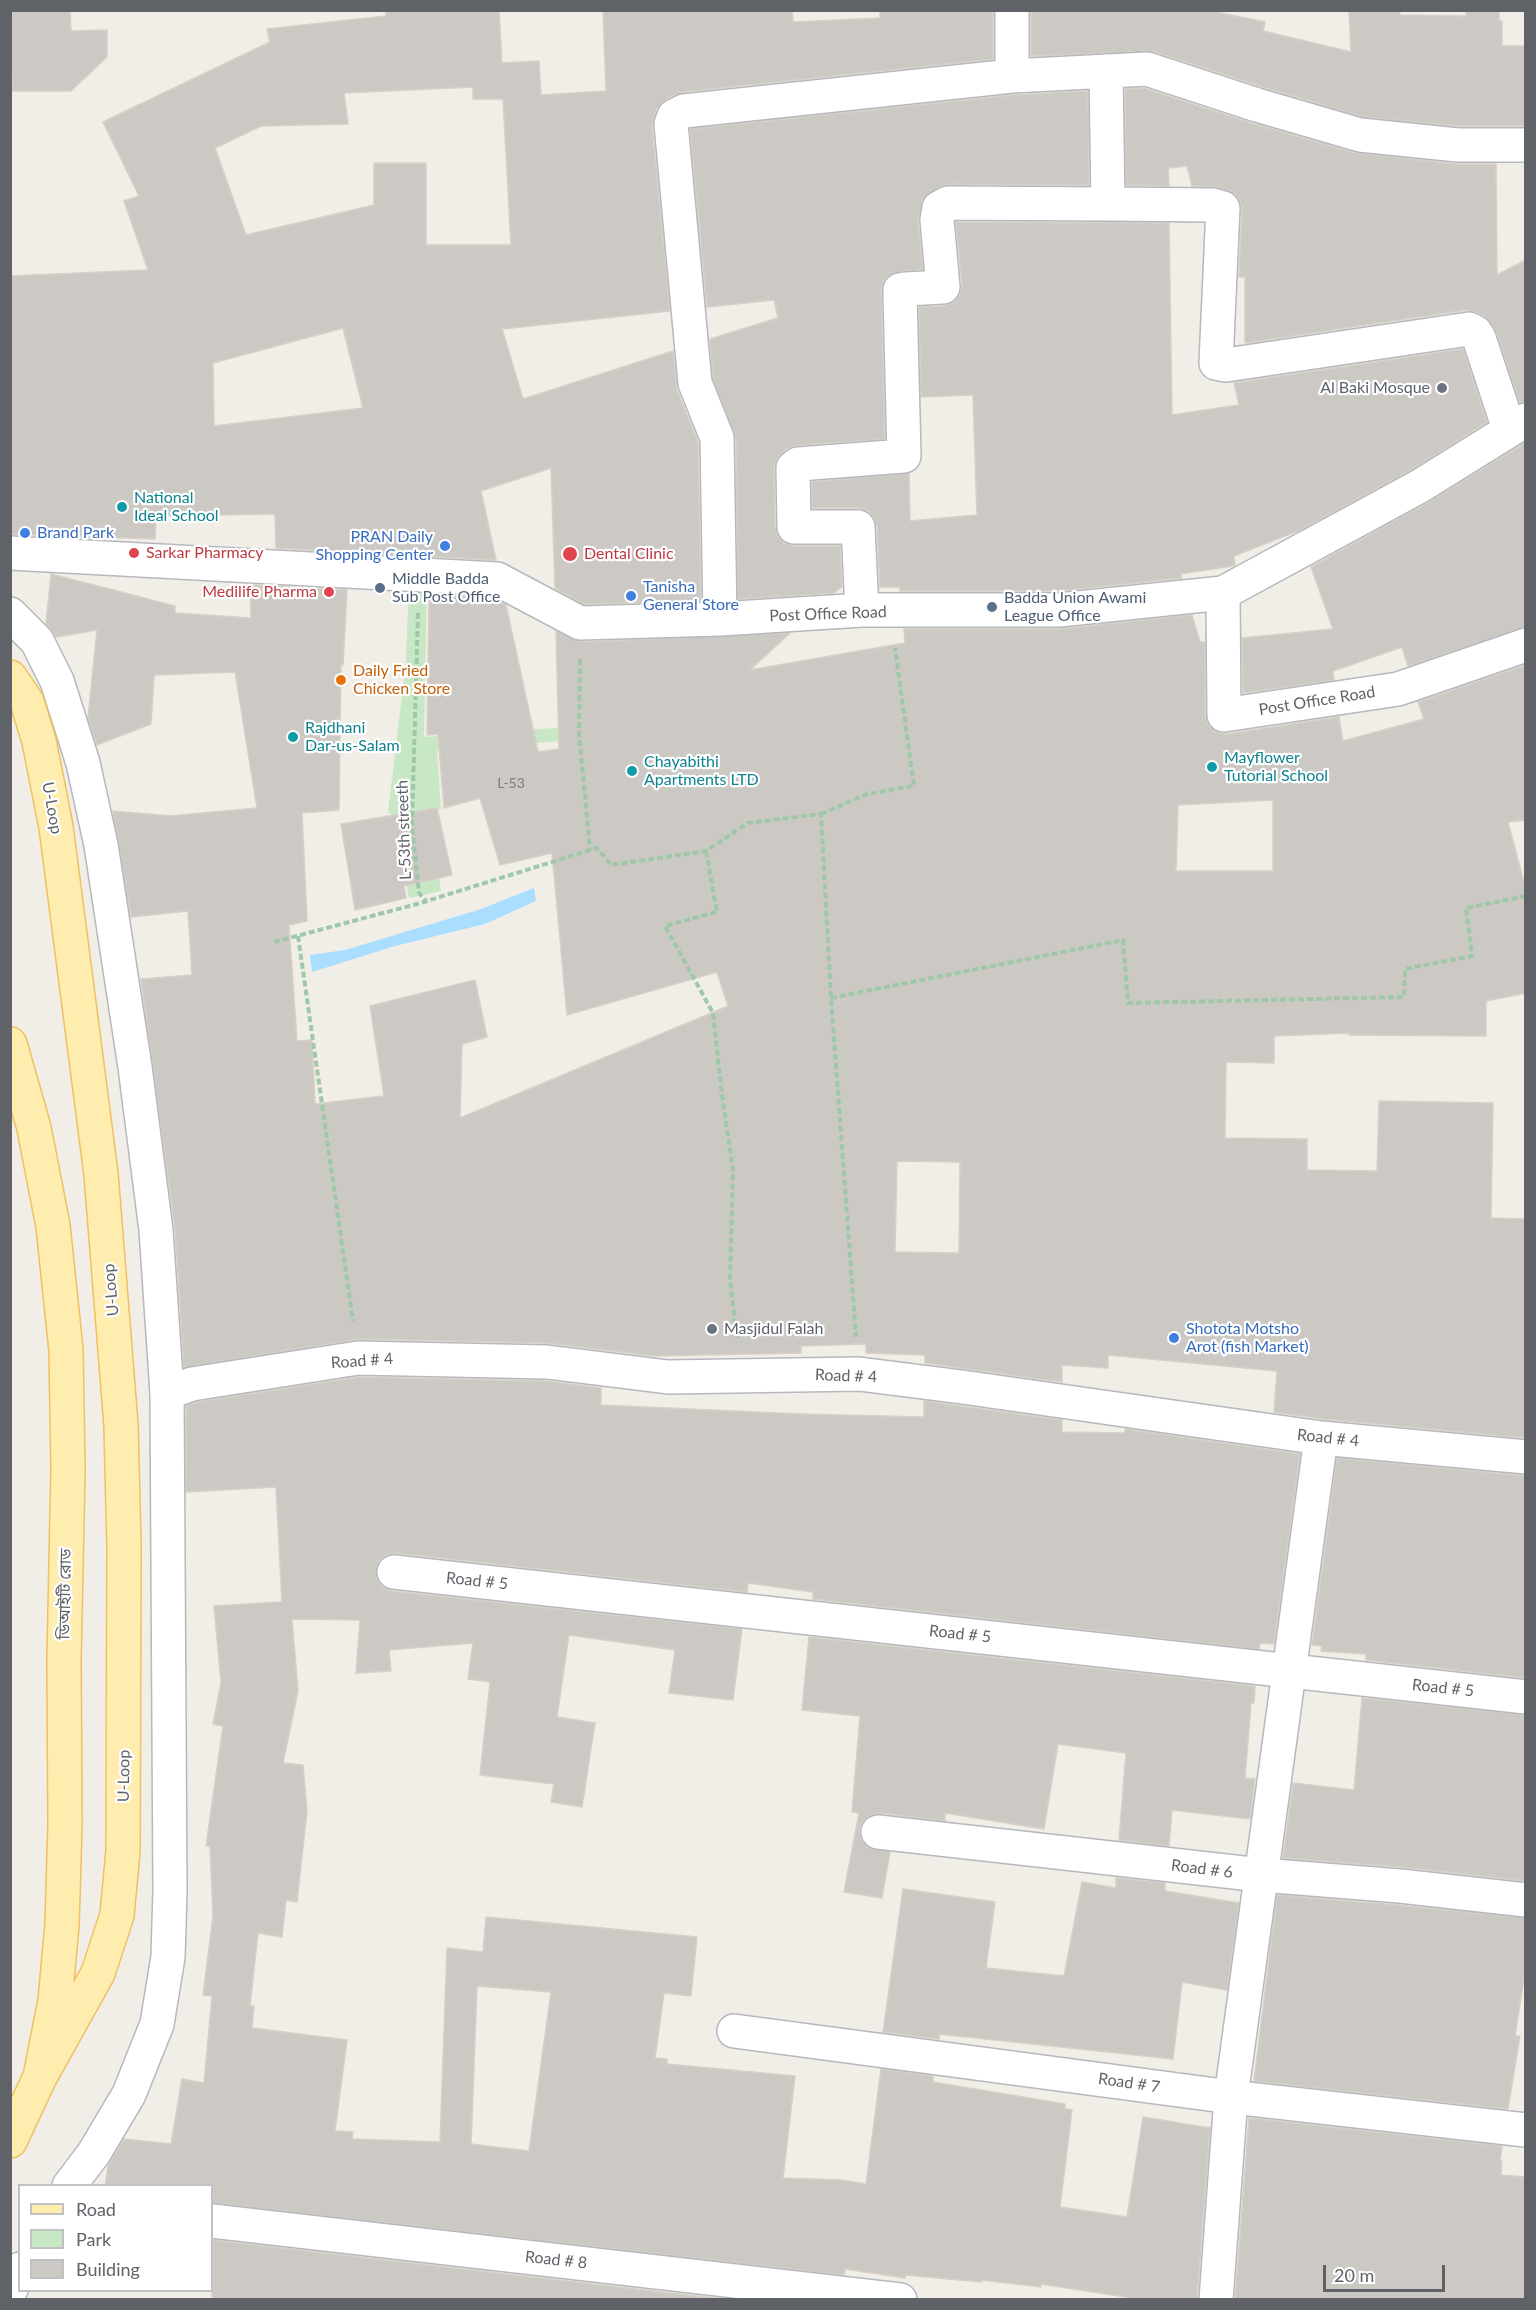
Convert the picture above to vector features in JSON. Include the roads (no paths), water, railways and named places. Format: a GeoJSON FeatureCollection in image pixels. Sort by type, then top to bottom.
{"type":"FeatureCollection","features":[{"type":"Feature","properties":{"kind":"main road","name":"U-Loop"},"geometry":{"type":"LineString","coordinates":[[10,677],[27,702],[39,741],[54,816],[101,1174],[121,1425],[124,1546],[123,1839],[117,1915],[98,1973],[40,2077]]}},
{"type":"Feature","properties":{"kind":"main road","name":"ডিআইটি রোড"},"geometry":{"type":"LineString","coordinates":[[10,1044],[34,1128],[51,1215],[66,1350],[68,1469],[62,1925],[55,2001],[40,2077],[10,2141]]}},
{"type":"Feature","properties":{"kind":"street"},"geometry":{"type":"LineString","coordinates":[[1012,10],[1012,76]]}},
{"type":"Feature","properties":{"kind":"street"},"geometry":{"type":"LineString","coordinates":[[720,619],[717,438],[695,383],[671,124],[674,116],[684,111],[1012,76],[1147,69],[1257,105],[1360,135],[1458,145],[1526,145]]}},
{"type":"Feature","properties":{"kind":"street"},"geometry":{"type":"LineString","coordinates":[[1106,71],[1108,204]]}},
{"type":"Feature","properties":{"kind":"street"},"geometry":{"type":"LineString","coordinates":[[876,611],[858,527],[794,527],[793,468],[798,464],[904,456],[900,290],[943,287],[937,220],[939,207],[948,203],[1223,207],[1216,363],[1226,365],[1469,329],[1475,332],[1517,424],[1420,486],[1223,593]]}},
{"type":"Feature","properties":{"kind":"street","name":"Post Office Road"},"geometry":{"type":"LineString","coordinates":[[10,553],[497,579],[580,623],[876,611],[1059,610],[1223,593],[1224,715],[1398,689],[1526,645]]}},
{"type":"Feature","properties":{"kind":"street"},"geometry":{"type":"LineString","coordinates":[[10,615],[37,641],[57,681],[83,763],[101,845],[135,1067],[156,1230],[167,1393],[170,1879],[168,1957],[157,2024],[129,2094],[94,2153],[71,2184]]}},
{"type":"Feature","properties":{"kind":"street","name":"Road # 4"},"geometry":{"type":"LineString","coordinates":[[167,1393],[192,1384],[358,1358],[547,1362],[668,1377],[859,1374],[1321,1438],[1526,1457]]}},
{"type":"Feature","properties":{"kind":"street"},"geometry":{"type":"LineString","coordinates":[[1216,2300],[1231,2097],[1321,1438]]}},
{"type":"Feature","properties":{"kind":"street","name":"Road # 5"},"geometry":{"type":"LineString","coordinates":[[394,1572],[1526,1697]]}},
{"type":"Feature","properties":{"kind":"street","name":"Road # 6"},"geometry":{"type":"LineString","coordinates":[[878,1832],[1261,1875],[1400,1886],[1526,1900]]}},
{"type":"Feature","properties":{"kind":"street","name":"Road # 7"},"geometry":{"type":"LineString","coordinates":[[734,2031],[1231,2097],[1526,2130]]}},
{"type":"Feature","properties":{"kind":"street","name":"Road # 8"},"geometry":{"type":"LineString","coordinates":[[213,2221],[900,2300]]}},
{"type":"Feature","properties":{"kind":"street"},"geometry":{"type":"LineString","coordinates":[[10,2291],[18,2273]]}},
{"type":"Feature","properties":{"kind":"water"},"geometry":{"type":"Polygon","coordinates":[[[534,888],[536,901],[485,924],[395,946],[312,972],[310,955],[345,950],[481,909],[534,888]]]}},
{"type":"Feature","properties":{"kind":"place","name":"Al Baki Mosque"},"geometry":{"type":"Point","coordinates":[1442,388]}},
{"type":"Feature","properties":{"kind":"place","name":"National Ideal School"},"geometry":{"type":"Point","coordinates":[122,507]}},
{"type":"Feature","properties":{"kind":"place","name":"Brand Park"},"geometry":{"type":"Point","coordinates":[25,533]}},
{"type":"Feature","properties":{"kind":"place","name":"PRAN Daily Shopping Center"},"geometry":{"type":"Point","coordinates":[445,546]}},
{"type":"Feature","properties":{"kind":"place","name":"Sarkar Pharmacy"},"geometry":{"type":"Point","coordinates":[134,553]}},
{"type":"Feature","properties":{"kind":"place","name":"Dental Clinic"},"geometry":{"type":"Point","coordinates":[570,554]}},
{"type":"Feature","properties":{"kind":"place","name":"Middle Badda Sub Post Office"},"geometry":{"type":"Point","coordinates":[380,588]}},
{"type":"Feature","properties":{"kind":"place","name":"Medilife Pharma"},"geometry":{"type":"Point","coordinates":[329,592]}},
{"type":"Feature","properties":{"kind":"place","name":"Tanisha General Store"},"geometry":{"type":"Point","coordinates":[631,596]}},
{"type":"Feature","properties":{"kind":"place","name":"Badda Union Awami League Office"},"geometry":{"type":"Point","coordinates":[992,607]}},
{"type":"Feature","properties":{"kind":"place","name":"Daily Fried Chicken Store"},"geometry":{"type":"Point","coordinates":[341,680]}},
{"type":"Feature","properties":{"kind":"place","name":"Rajdhani Dar-us-Salam"},"geometry":{"type":"Point","coordinates":[293,737]}},
{"type":"Feature","properties":{"kind":"place","name":"Mayflower Tutorial School"},"geometry":{"type":"Point","coordinates":[1212,767]}},
{"type":"Feature","properties":{"kind":"place","name":"Chayabithi Apartments LTD"},"geometry":{"type":"Point","coordinates":[632,771]}},
{"type":"Feature","properties":{"kind":"place","name":"Masjidul Falah"},"geometry":{"type":"Point","coordinates":[712,1329]}},
{"type":"Feature","properties":{"kind":"place","name":"Shotota Motsho Arot (fish Market)"},"geometry":{"type":"Point","coordinates":[1174,1338]}}]}
